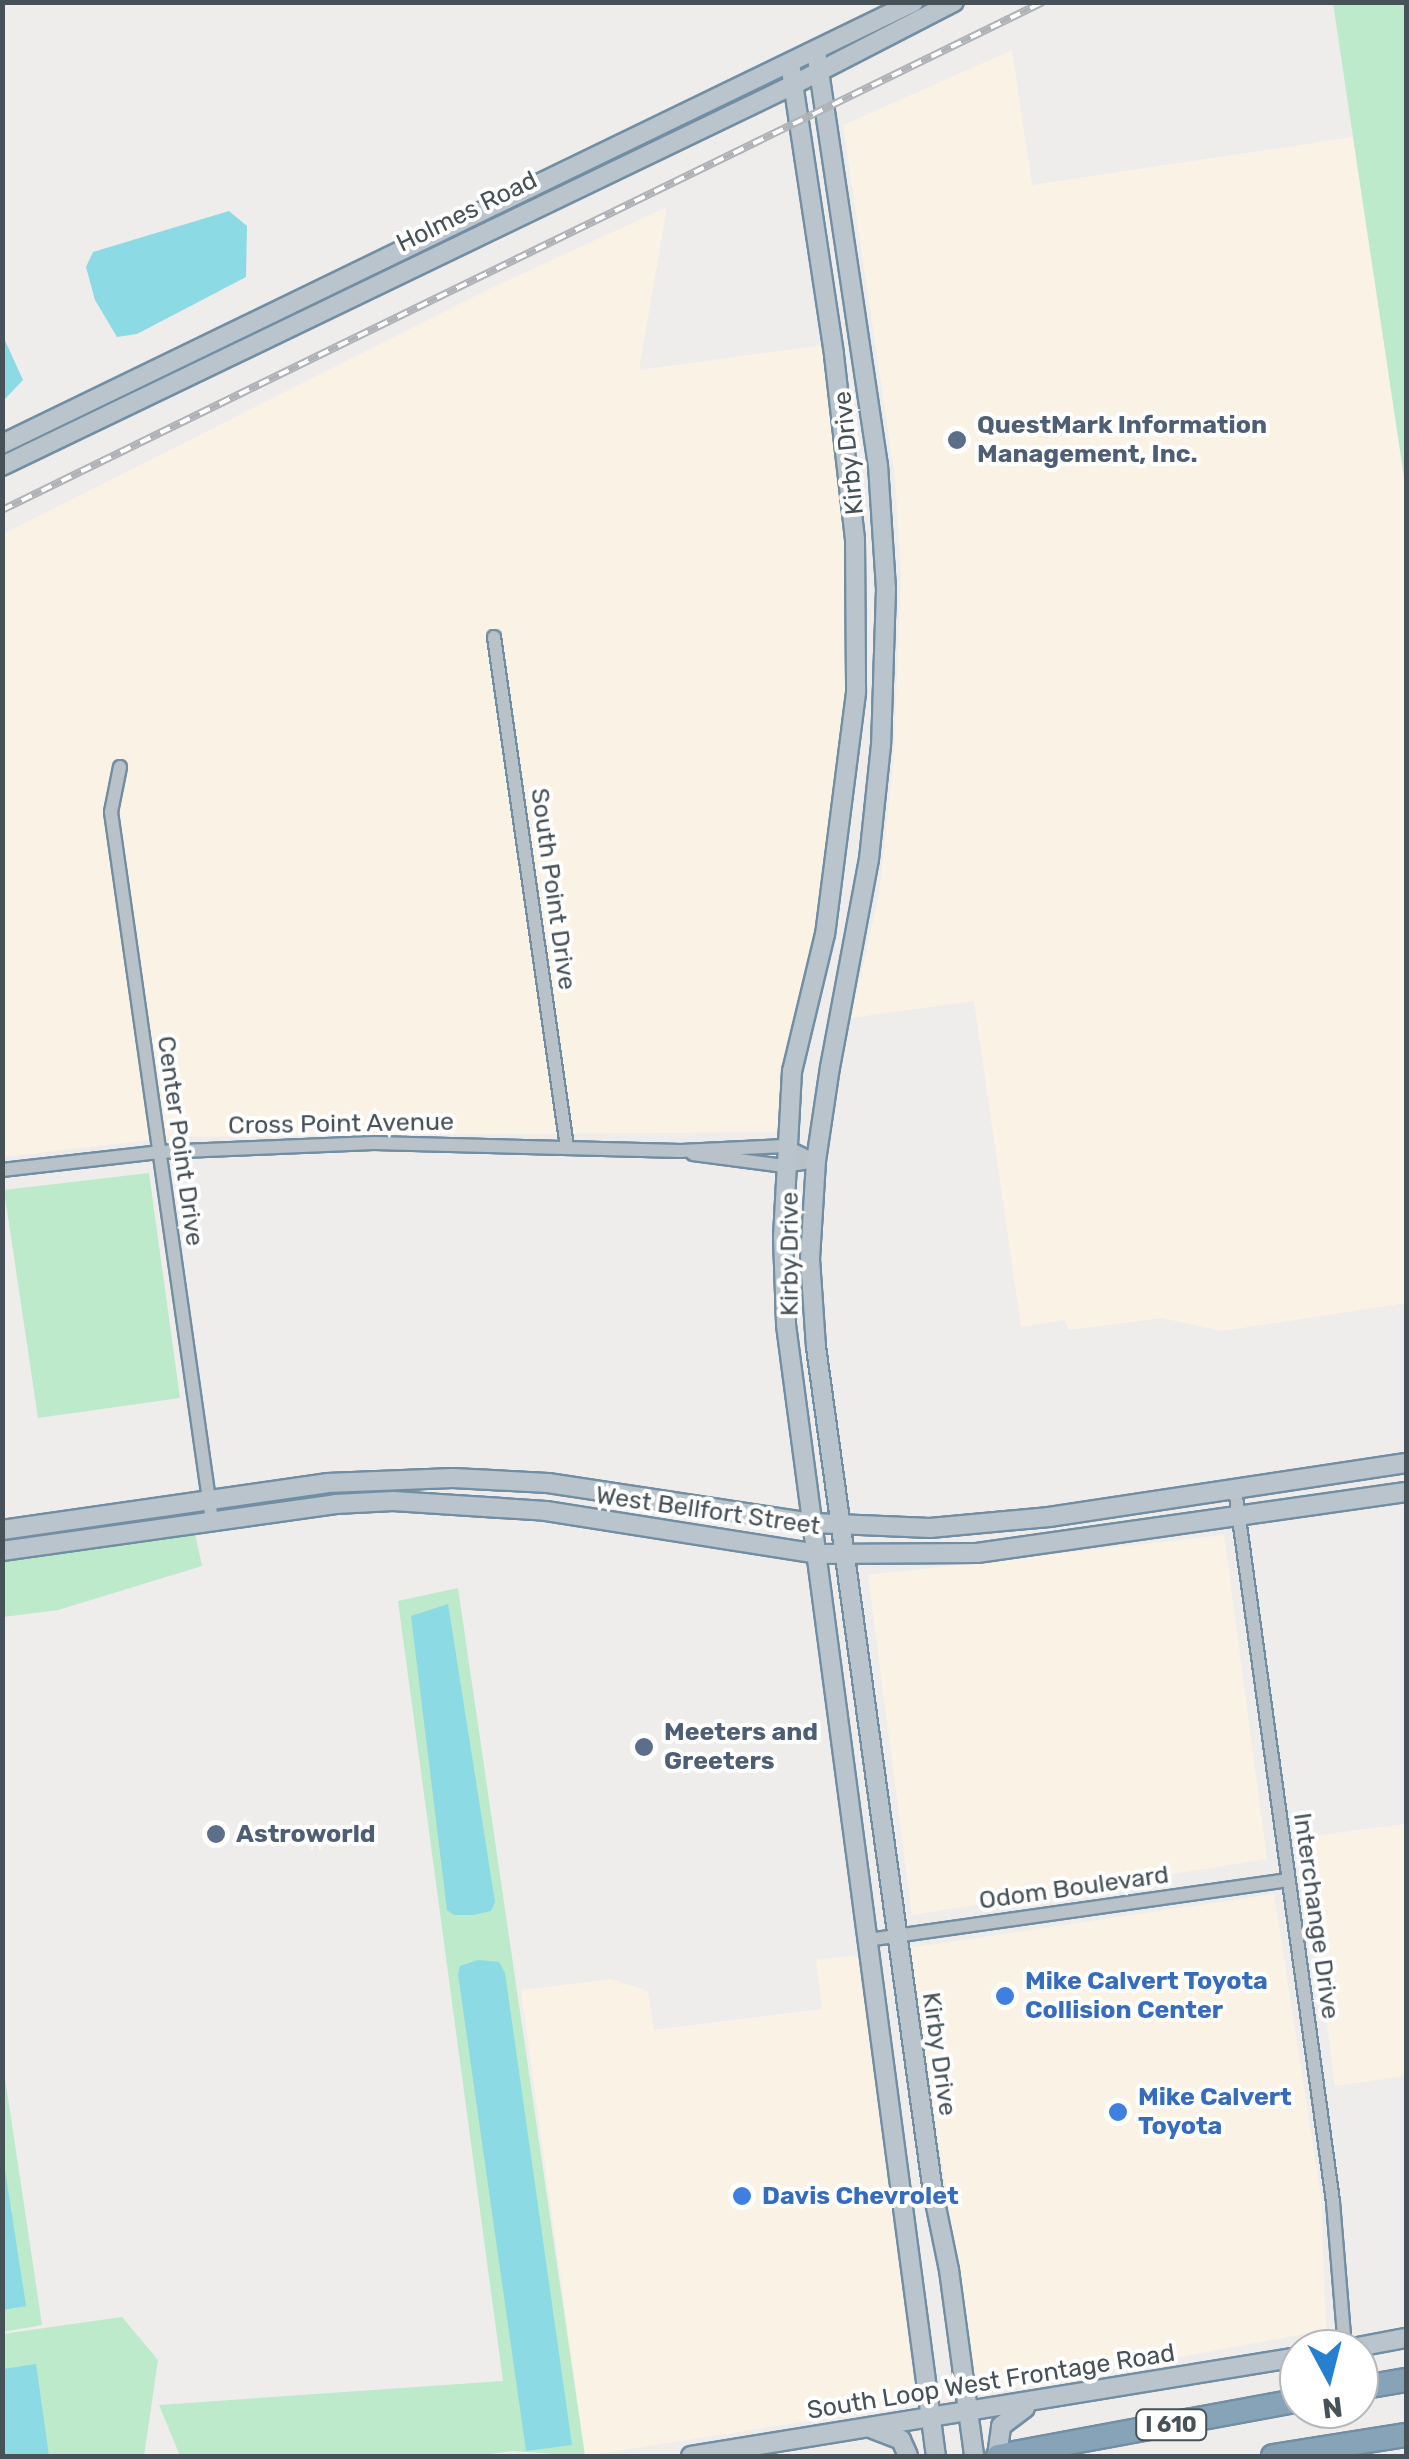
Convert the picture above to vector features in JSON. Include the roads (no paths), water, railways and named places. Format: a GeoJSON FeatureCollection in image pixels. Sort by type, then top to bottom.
{"type":"FeatureCollection","features":[{"type":"Feature","properties":{"kind":"highway"},"geometry":{"type":"LineString","coordinates":[[1379,2382],[1406,2369]]}},
{"type":"Feature","properties":{"kind":"highway"},"geometry":{"type":"LineString","coordinates":[[1379,2384],[1406,2380]]}},
{"type":"Feature","properties":{"kind":"highway","name":"I 610"},"geometry":{"type":"LineString","coordinates":[[998,2456],[1279,2404]]}},
{"type":"Feature","properties":{"kind":"highway"},"geometry":{"type":"LineString","coordinates":[[1273,2456],[1406,2434]]}},
{"type":"Feature","properties":{"kind":"main road","name":"Holmes Road"},"geometry":{"type":"LineString","coordinates":[[2,444],[914,2]]}},
{"type":"Feature","properties":{"kind":"main road","name":"Holmes Road"},"geometry":{"type":"LineString","coordinates":[[2,466],[793,85],[954,2]]}},
{"type":"Feature","properties":{"kind":"main road","name":"Kirby Drive"},"geometry":{"type":"LineString","coordinates":[[816,50],[878,465],[886,589],[881,745],[855,939],[816,1161],[811,1276],[816,1347],[848,1554],[932,2192],[948,2270],[974,2456]]}},
{"type":"Feature","properties":{"kind":"main road","name":"Kirby Drive"},"geometry":{"type":"LineString","coordinates":[[790,63],[834,355],[856,539],[856,693],[824,934],[792,1071],[784,1166],[786,1325],[936,2456]]}},
{"type":"Feature","properties":{"kind":"main road"},"geometry":{"type":"LineString","coordinates":[[530,186],[540,204]]}},
{"type":"Feature","properties":{"kind":"main road"},"geometry":{"type":"LineString","coordinates":[[834,355],[862,351]]}},
{"type":"Feature","properties":{"kind":"main road"},"geometry":{"type":"LineString","coordinates":[[92,400],[102,418]]}},
{"type":"Feature","properties":{"kind":"main road"},"geometry":{"type":"LineString","coordinates":[[855,589],[886,589]]}},
{"type":"Feature","properties":{"kind":"main road"},"geometry":{"type":"LineString","coordinates":[[851,743],[881,745]]}},
{"type":"Feature","properties":{"kind":"main road"},"geometry":{"type":"LineString","coordinates":[[824,934],[855,939]]}},
{"type":"Feature","properties":{"kind":"main road","name":"West Bellfort Street"},"geometry":{"type":"LineString","coordinates":[[2,1530],[395,1478],[548,1483],[812,1523],[930,1528],[1049,1517],[1406,1464]]}},
{"type":"Feature","properties":{"kind":"main road"},"geometry":{"type":"LineString","coordinates":[[762,1515],[796,1504],[806,1476]]}},
{"type":"Feature","properties":{"kind":"main road"},"geometry":{"type":"LineString","coordinates":[[546,1512],[548,1483]]}},
{"type":"Feature","properties":{"kind":"main road","name":"West Bellfort Street"},"geometry":{"type":"LineString","coordinates":[[2,1551],[212,1521],[393,1502],[546,1512],[816,1554],[977,1553],[1048,1546],[1406,1492]]}},
{"type":"Feature","properties":{"kind":"main road"},"geometry":{"type":"LineString","coordinates":[[1048,1546],[1049,1517]]}},
{"type":"Feature","properties":{"kind":"main road"},"geometry":{"type":"LineString","coordinates":[[900,2196],[932,2192]]}},
{"type":"Feature","properties":{"kind":"main road"},"geometry":{"type":"LineString","coordinates":[[1379,2343],[1406,2338]]}},
{"type":"Feature","properties":{"kind":"main road","name":"South Loop West Frontage Road"},"geometry":{"type":"LineString","coordinates":[[692,2456],[1279,2360]]}},
{"type":"Feature","properties":{"kind":"main road"},"geometry":{"type":"LineString","coordinates":[[998,2456],[1002,2426],[1034,2403]]}},
{"type":"Feature","properties":{"kind":"main road"},"geometry":{"type":"LineString","coordinates":[[856,2428],[885,2430],[901,2440],[908,2456]]}},
{"type":"Feature","properties":{"kind":"street","name":"South Point Drive"},"geometry":{"type":"LineString","coordinates":[[494,637],[568,1147]]}},
{"type":"Feature","properties":{"kind":"street","name":"Center Point Drive"},"geometry":{"type":"LineString","coordinates":[[120,767],[110,812],[212,1521]]}},
{"type":"Feature","properties":{"kind":"street","name":"Cross Point Avenue"},"geometry":{"type":"LineString","coordinates":[[2,1170],[159,1152],[374,1143],[681,1151],[785,1146],[816,1161]]}},
{"type":"Feature","properties":{"kind":"street","name":"Cross Point Avenue"},"geometry":{"type":"LineString","coordinates":[[681,1151],[709,1159],[784,1166],[816,1161]]}},
{"type":"Feature","properties":{"kind":"street","name":"Interchange Drive"},"geometry":{"type":"LineString","coordinates":[[1235,1489],[1333,2202],[1344,2329]]}},
{"type":"Feature","properties":{"kind":"street","name":"Odom Boulevard"},"geometry":{"type":"LineString","coordinates":[[867,1940],[1288,1880]]}},
{"type":"Feature","properties":{"kind":"water"},"geometry":{"type":"Polygon","coordinates":[[[229,211],[247,226],[246,277],[137,334],[117,337],[95,300],[86,267],[93,252],[229,211]]]}},
{"type":"Feature","properties":{"kind":"water"},"geometry":{"type":"Polygon","coordinates":[[[3,336],[23,380],[2,401],[3,336]]]}},
{"type":"Feature","properties":{"kind":"water"},"geometry":{"type":"Polygon","coordinates":[[[448,1604],[495,1902],[491,1911],[473,1915],[454,1915],[447,1910],[411,1616],[448,1604]]]}},
{"type":"Feature","properties":{"kind":"water"},"geometry":{"type":"Polygon","coordinates":[[[478,1960],[499,1962],[505,1973],[572,2445],[526,2451],[458,1974],[460,1966],[478,1960]]]}},
{"type":"Feature","properties":{"kind":"water"},"geometry":{"type":"Polygon","coordinates":[[[3,2157],[26,2306],[2,2310],[3,2157]]]}},
{"type":"Feature","properties":{"kind":"water"},"geometry":{"type":"Polygon","coordinates":[[[36,2364],[49,2456],[3,2456],[3,2369],[36,2364]]]}},
{"type":"Feature","properties":{"kind":"railway"},"geometry":{"type":"LineString","coordinates":[[2,510],[1043,2]]}},
{"type":"Feature","properties":{"kind":"place","name":"QuestMark Information Management, Inc."},"geometry":{"type":"Point","coordinates":[957,440]}},
{"type":"Feature","properties":{"kind":"place","name":"Meeters and Greeters"},"geometry":{"type":"Point","coordinates":[644,1747]}},
{"type":"Feature","properties":{"kind":"place","name":"Astroworld"},"geometry":{"type":"Point","coordinates":[216,1834]}},
{"type":"Feature","properties":{"kind":"place","name":"Mike Calvert Toyota Collision Center"},"geometry":{"type":"Point","coordinates":[1005,1996]}},
{"type":"Feature","properties":{"kind":"place","name":"Mike Calvert Toyota"},"geometry":{"type":"Point","coordinates":[1118,2112]}},
{"type":"Feature","properties":{"kind":"place","name":"Davis Chevrolet"},"geometry":{"type":"Point","coordinates":[742,2196]}}]}
